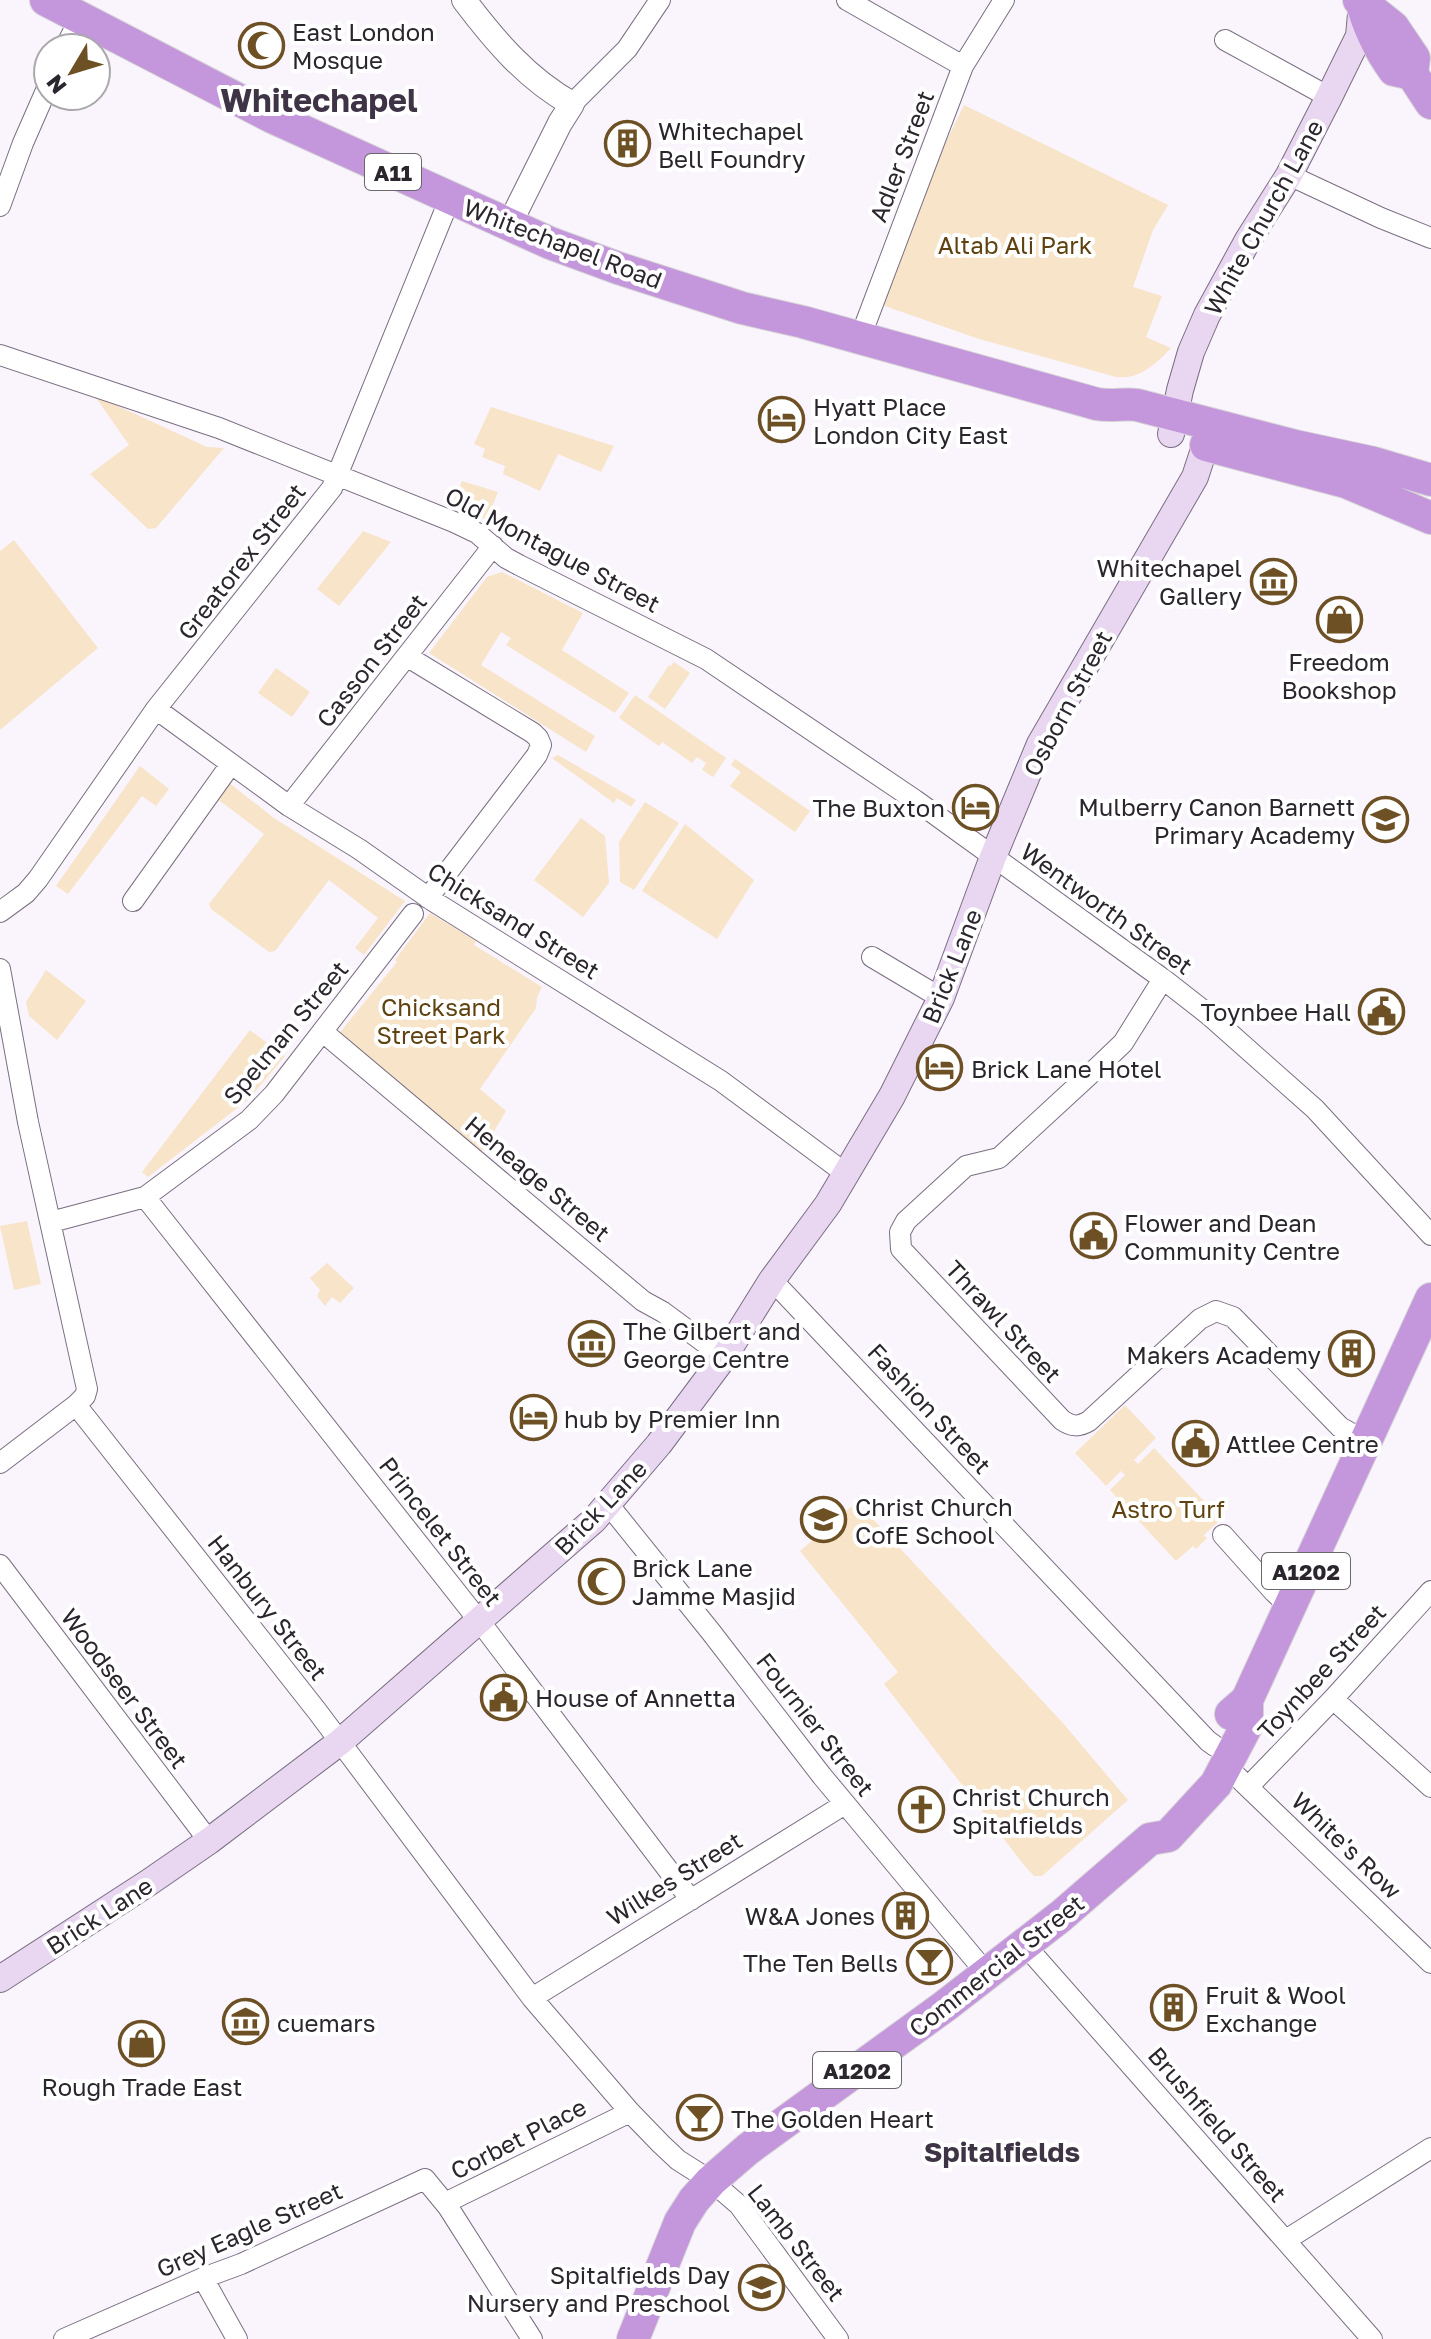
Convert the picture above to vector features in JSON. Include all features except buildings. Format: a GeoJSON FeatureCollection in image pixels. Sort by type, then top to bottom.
{"type":"FeatureCollection","features":[{"type":"Feature","properties":{"kind":"highway","name":"Whitechapel Road"},"geometry":{"type":"LineString","coordinates":[[46,0],[272,117],[550,243],[742,308],[1111,407],[1121,419],[1173,425],[1209,435]]}},
{"type":"Feature","properties":{"kind":"highway"},"geometry":{"type":"LineString","coordinates":[[1362,1],[1393,27],[1414,58],[1412,74],[1431,103]]}},
{"type":"Feature","properties":{"kind":"highway","name":"A11"},"geometry":{"type":"LineString","coordinates":[[1209,435],[1295,446],[1374,463],[1431,480]]}},
{"type":"Feature","properties":{"kind":"highway","name":"A11"},"geometry":{"type":"LineString","coordinates":[[1209,435],[1346,482],[1431,518]]}},
{"type":"Feature","properties":{"kind":"highway","name":"Commercial Street"},"geometry":{"type":"LineString","coordinates":[[633,2339],[680,2222],[711,2181],[748,2149],[1061,1916],[1150,1839],[1153,1822],[1192,1781],[1230,1766],[1247,1725],[1247,1700],[1431,1299]]}},
{"type":"Feature","properties":{"kind":"main road","name":"White Church Lane"},"geometry":{"type":"LineString","coordinates":[[1173,425],[1191,352],[1207,315],[1248,240],[1289,175],[1329,97],[1359,36],[1362,1]]}},
{"type":"Feature","properties":{"kind":"main road","name":"Osborn Street"},"geometry":{"type":"LineString","coordinates":[[993,857],[1040,744],[1195,477],[1209,435]]}},
{"type":"Feature","properties":{"kind":"main road","name":"Brick Lane"},"geometry":{"type":"LineString","coordinates":[[0,1979],[209,1841],[340,1742],[594,1520],[659,1444],[724,1357],[772,1280],[828,1204],[898,1086],[941,998],[993,857]]}},
{"type":"Feature","properties":{"kind":"street"},"geometry":{"type":"LineString","coordinates":[[464,0],[530,76],[572,104]]}},
{"type":"Feature","properties":{"kind":"street"},"geometry":{"type":"LineString","coordinates":[[509,225],[572,104],[627,49],[660,0]]}},
{"type":"Feature","properties":{"kind":"street"},"geometry":{"type":"LineString","coordinates":[[847,0],[963,66]]}},
{"type":"Feature","properties":{"kind":"street","name":"Adler Street"},"geometry":{"type":"LineString","coordinates":[[860,338],[963,66],[1004,0]]}},
{"type":"Feature","properties":{"kind":"street"},"geometry":{"type":"LineString","coordinates":[[73,32],[80,18]]}},
{"type":"Feature","properties":{"kind":"street"},"geometry":{"type":"LineString","coordinates":[[1225,40],[1329,97]]}},
{"type":"Feature","properties":{"kind":"street"},"geometry":{"type":"LineString","coordinates":[[0,206],[37,112]]}},
{"type":"Feature","properties":{"kind":"street"},"geometry":{"type":"LineString","coordinates":[[1289,175],[1431,238]]}},
{"type":"Feature","properties":{"kind":"street","name":"Greatorex Street"},"geometry":{"type":"LineString","coordinates":[[0,912],[26,893],[38,879],[156,709],[332,488],[450,198]]}},
{"type":"Feature","properties":{"kind":"street","name":"Old Montague Street"},"geometry":{"type":"LineString","coordinates":[[0,355],[219,428],[469,529],[519,565],[706,659],[915,800],[993,857]]}},
{"type":"Feature","properties":{"kind":"street","name":"Casson Street"},"geometry":{"type":"LineString","coordinates":[[289,806],[493,546]]}},
{"type":"Feature","properties":{"kind":"street"},"geometry":{"type":"LineString","coordinates":[[408,657],[538,738],[541,749],[428,898]]}},
{"type":"Feature","properties":{"kind":"street","name":"Chicksand Street"},"geometry":{"type":"LineString","coordinates":[[156,709],[289,806],[359,849],[428,898],[721,1081],[845,1173]]}},
{"type":"Feature","properties":{"kind":"street"},"geometry":{"type":"LineString","coordinates":[[133,901],[231,764]]}},
{"type":"Feature","properties":{"kind":"street","name":"Wentworth Street"},"geometry":{"type":"LineString","coordinates":[[993,857],[1209,1015],[1315,1109],[1431,1235]]}},
{"type":"Feature","properties":{"kind":"street","name":"Spelman Street"},"geometry":{"type":"LineString","coordinates":[[51,1222],[145,1197],[249,1120],[274,1094],[413,914]]}},
{"type":"Feature","properties":{"kind":"street"},"geometry":{"type":"LineString","coordinates":[[872,957],[941,998]]}},
{"type":"Feature","properties":{"kind":"street"},"geometry":{"type":"LineString","coordinates":[[0,969],[28,1122],[87,1389],[76,1405],[0,1463]]}},
{"type":"Feature","properties":{"kind":"street","name":"Thrawl Street"},"geometry":{"type":"LineString","coordinates":[[1163,979],[1123,1043],[999,1158],[966,1166],[906,1221],[900,1232],[901,1249],[1068,1425],[1089,1421],[1200,1319],[1216,1311],[1233,1317],[1340,1427],[1365,1441]]}},
{"type":"Feature","properties":{"kind":"street","name":"Heneage Street"},"geometry":{"type":"LineString","coordinates":[[323,1032],[643,1301],[724,1357]]}},
{"type":"Feature","properties":{"kind":"street","name":"Princelet Street"},"geometry":{"type":"LineString","coordinates":[[145,1197],[479,1622],[691,1900]]}},
{"type":"Feature","properties":{"kind":"street","name":"Fashion Street"},"geometry":{"type":"LineString","coordinates":[[772,1280],[1230,1766]]}},
{"type":"Feature","properties":{"kind":"street","name":"Hanbury Street"},"geometry":{"type":"LineString","coordinates":[[76,1405],[340,1742],[532,1998],[630,2112],[678,2160],[711,2181]]}},
{"type":"Feature","properties":{"kind":"street","name":"Fournier Street"},"geometry":{"type":"LineString","coordinates":[[608,1504],[845,1804],[987,1974]]}},
{"type":"Feature","properties":{"kind":"street"},"geometry":{"type":"LineString","coordinates":[[1223,1535],[1290,1607]]}},
{"type":"Feature","properties":{"kind":"street","name":"Woodseer Street"},"geometry":{"type":"LineString","coordinates":[[0,1565],[209,1841]]}},
{"type":"Feature","properties":{"kind":"street","name":"Toynbee Street"},"geometry":{"type":"LineString","coordinates":[[1230,1766],[1333,1699],[1431,1591]]}},
{"type":"Feature","properties":{"kind":"street"},"geometry":{"type":"LineString","coordinates":[[1333,1699],[1431,1787]]}},
{"type":"Feature","properties":{"kind":"street","name":"White's Row"},"geometry":{"type":"LineString","coordinates":[[1230,1766],[1431,1963]]}},
{"type":"Feature","properties":{"kind":"street","name":"Wilkes Street"},"geometry":{"type":"LineString","coordinates":[[532,1998],[845,1804]]}},
{"type":"Feature","properties":{"kind":"street","name":"Brushfield Street"},"geometry":{"type":"LineString","coordinates":[[1024,1944],[1372,2339]]}},
{"type":"Feature","properties":{"kind":"street","name":"Corbet Place"},"geometry":{"type":"LineString","coordinates":[[532,2339],[445,2203],[630,2112]]}},
{"type":"Feature","properties":{"kind":"street"},"geometry":{"type":"LineString","coordinates":[[1286,2240],[1431,2148]]}},
{"type":"Feature","properties":{"kind":"street","name":"Grey Eagle Street"},"geometry":{"type":"LineString","coordinates":[[64,2339],[241,2264],[425,2179],[445,2203]]}},
{"type":"Feature","properties":{"kind":"street","name":"Lamb Street"},"geometry":{"type":"LineString","coordinates":[[711,2181],[739,2205],[838,2339]]}},
{"type":"Feature","properties":{"kind":"street"},"geometry":{"type":"LineString","coordinates":[[203,2278],[237,2339]]}},
{"type":"Feature","properties":{"kind":"green space","name":"Altab Ali Park"},"geometry":{"type":"Polygon","coordinates":[[[964,105],[1168,205],[1153,230],[1133,287],[1162,296],[1146,337],[1171,348],[1153,365],[1132,376],[1116,377],[979,339],[882,305],[942,141],[946,142],[964,105]]]}},
{"type":"Feature","properties":{"kind":"green space"},"geometry":{"type":"Polygon","coordinates":[[[94,395],[207,447],[224,448],[156,528],[148,529],[90,474],[129,445],[94,395]]]}},
{"type":"Feature","properties":{"kind":"green space"},"geometry":{"type":"Polygon","coordinates":[[[491,407],[614,446],[601,472],[558,454],[540,491],[503,474],[505,466],[482,457],[485,449],[474,444],[491,407]]]}},
{"type":"Feature","properties":{"kind":"green space"},"geometry":{"type":"Polygon","coordinates":[[[462,481],[498,492],[487,520],[452,505],[462,481]]]}},
{"type":"Feature","properties":{"kind":"green space"},"geometry":{"type":"Polygon","coordinates":[[[363,531],[391,542],[339,606],[317,589],[363,531]]]}},
{"type":"Feature","properties":{"kind":"green space"},"geometry":{"type":"Polygon","coordinates":[[[14,540],[98,648],[0,730],[0,551],[14,540]]]}},
{"type":"Feature","properties":{"kind":"green space"},"geometry":{"type":"Polygon","coordinates":[[[502,572],[583,613],[562,650],[629,693],[615,713],[506,645],[511,638],[501,632],[481,665],[595,736],[586,752],[429,653],[487,577],[502,572]]]}},
{"type":"Feature","properties":{"kind":"green space"},"geometry":{"type":"Polygon","coordinates":[[[674,662],[690,673],[665,709],[648,697],[674,662]]]}},
{"type":"Feature","properties":{"kind":"green space"},"geometry":{"type":"Polygon","coordinates":[[[276,668],[310,692],[292,717],[258,693],[276,668]]]}},
{"type":"Feature","properties":{"kind":"green space"},"geometry":{"type":"Polygon","coordinates":[[[635,695],[726,758],[713,777],[702,770],[706,763],[697,757],[692,763],[662,742],[659,746],[619,718],[635,695]]]}},
{"type":"Feature","properties":{"kind":"green space"},"geometry":{"type":"Polygon","coordinates":[[[558,755],[636,800],[631,807],[617,798],[614,803],[552,758],[558,755]]]}},
{"type":"Feature","properties":{"kind":"green space"},"geometry":{"type":"Polygon","coordinates":[[[735,759],[810,811],[795,832],[730,786],[741,772],[731,765],[735,759]]]}},
{"type":"Feature","properties":{"kind":"green space"},"geometry":{"type":"Polygon","coordinates":[[[140,766],[169,789],[156,806],[142,796],[68,894],[56,886],[140,766]]]}},
{"type":"Feature","properties":{"kind":"green space"},"geometry":{"type":"Polygon","coordinates":[[[228,782],[274,818],[405,901],[364,955],[355,948],[378,918],[329,880],[275,951],[269,952],[211,909],[209,904],[264,834],[216,798],[228,782]]]}},
{"type":"Feature","properties":{"kind":"green space"},"geometry":{"type":"Polygon","coordinates":[[[645,802],[679,823],[634,890],[620,882],[619,842],[645,802]]]}},
{"type":"Feature","properties":{"kind":"green space"},"geometry":{"type":"Polygon","coordinates":[[[581,818],[605,836],[609,883],[583,917],[534,880],[581,818]]]}},
{"type":"Feature","properties":{"kind":"green space"},"geometry":{"type":"Polygon","coordinates":[[[685,824],[754,880],[717,939],[642,891],[685,824]]]}},
{"type":"Feature","properties":{"kind":"green space","name":"Chicksand Street Park"},"geometry":{"type":"Polygon","coordinates":[[[430,913],[476,941],[474,945],[542,987],[536,1008],[480,1089],[506,1111],[480,1155],[337,1036],[397,962],[395,960],[430,913]]]}},
{"type":"Feature","properties":{"kind":"green space"},"geometry":{"type":"Polygon","coordinates":[[[46,970],[86,1001],[57,1040],[29,1016],[26,1002],[46,970]]]}},
{"type":"Feature","properties":{"kind":"green space"},"geometry":{"type":"Polygon","coordinates":[[[250,1030],[285,1056],[249,1099],[148,1177],[142,1172],[250,1030]]]}},
{"type":"Feature","properties":{"kind":"green space"},"geometry":{"type":"Polygon","coordinates":[[[27,1221],[41,1284],[14,1290],[0,1226],[27,1221]]]}},
{"type":"Feature","properties":{"kind":"green space"},"geometry":{"type":"Polygon","coordinates":[[[327,1263],[354,1288],[340,1303],[332,1297],[325,1306],[317,1296],[320,1290],[310,1278],[327,1263]]]}},
{"type":"Feature","properties":{"kind":"green space","name":"Astro Turf"},"geometry":{"type":"Polygon","coordinates":[[[1125,1405],[1156,1438],[1134,1460],[1138,1464],[1154,1448],[1221,1519],[1204,1535],[1207,1538],[1196,1549],[1193,1546],[1176,1561],[1110,1490],[1125,1475],[1121,1471],[1106,1486],[1075,1453],[1125,1405]]]}},
{"type":"Feature","properties":{"kind":"green space"},"geometry":{"type":"Polygon","coordinates":[[[857,1502],[1062,1722],[1128,1800],[1042,1876],[1034,1876],[1024,1865],[884,1684],[898,1672],[800,1551],[857,1502]]]}},
{"type":"Feature","properties":{"kind":"place","name":"East London Mosque"},"geometry":{"type":"Point","coordinates":[261,45]}},
{"type":"Feature","properties":{"kind":"place","name":"Whitechapel Bell Foundry"},"geometry":{"type":"Point","coordinates":[627,144]}},
{"type":"Feature","properties":{"kind":"place","name":"Hyatt Place London City East"},"geometry":{"type":"Point","coordinates":[782,420]}},
{"type":"Feature","properties":{"kind":"place","name":"Whitechapel Gallery"},"geometry":{"type":"Point","coordinates":[1273,581]}},
{"type":"Feature","properties":{"kind":"place","name":"Freedom Bookshop"},"geometry":{"type":"Point","coordinates":[1339,619]}},
{"type":"Feature","properties":{"kind":"place","name":"The Buxton"},"geometry":{"type":"Point","coordinates":[976,807]}},
{"type":"Feature","properties":{"kind":"place","name":"Mulberry Canon Barnett Primary Academy"},"geometry":{"type":"Point","coordinates":[1386,820]}},
{"type":"Feature","properties":{"kind":"place","name":"Toynbee Hall"},"geometry":{"type":"Point","coordinates":[1382,1011]}},
{"type":"Feature","properties":{"kind":"place","name":"Brick Lane Hotel"},"geometry":{"type":"Point","coordinates":[940,1068]}},
{"type":"Feature","properties":{"kind":"place","name":"Flower and Dean Community Centre"},"geometry":{"type":"Point","coordinates":[1093,1236]}},
{"type":"Feature","properties":{"kind":"place","name":"The Gilbert and George Centre"},"geometry":{"type":"Point","coordinates":[592,1344]}},
{"type":"Feature","properties":{"kind":"place","name":"Makers Academy"},"geometry":{"type":"Point","coordinates":[1352,1354]}},
{"type":"Feature","properties":{"kind":"place","name":"hub by Premier Inn"},"geometry":{"type":"Point","coordinates":[533,1418]}},
{"type":"Feature","properties":{"kind":"place","name":"Attlee Centre"},"geometry":{"type":"Point","coordinates":[1195,1443]}},
{"type":"Feature","properties":{"kind":"place","name":"Christ Church CofE School"},"geometry":{"type":"Point","coordinates":[824,1520]}},
{"type":"Feature","properties":{"kind":"place","name":"Brick Lane Jamme Masjid"},"geometry":{"type":"Point","coordinates":[601,1581]}},
{"type":"Feature","properties":{"kind":"place","name":"House of Annetta"},"geometry":{"type":"Point","coordinates":[504,1697]}},
{"type":"Feature","properties":{"kind":"place","name":"Christ Church Spitalfields"},"geometry":{"type":"Point","coordinates":[921,1810]}},
{"type":"Feature","properties":{"kind":"place","name":"W&A Jones"},"geometry":{"type":"Point","coordinates":[906,1915]}},
{"type":"Feature","properties":{"kind":"place","name":"The Ten Bells"},"geometry":{"type":"Point","coordinates":[929,1962]}},
{"type":"Feature","properties":{"kind":"place","name":"Fruit & Wool Exchange"},"geometry":{"type":"Point","coordinates":[1174,2008]}},
{"type":"Feature","properties":{"kind":"place","name":"cuemars"},"geometry":{"type":"Point","coordinates":[246,2022]}},
{"type":"Feature","properties":{"kind":"place","name":"Rough Trade East"},"geometry":{"type":"Point","coordinates":[142,2044]}},
{"type":"Feature","properties":{"kind":"place","name":"The Golden Heart"},"geometry":{"type":"Point","coordinates":[700,2118]}},
{"type":"Feature","properties":{"kind":"place","name":"Spitalfields Day Nursery and Preschool"},"geometry":{"type":"Point","coordinates":[761,2288]}},
{"type":"Feature","properties":{"kind":"district","name":"Whitechapel"},"geometry":{"type":"Point","coordinates":[319,100]}},
{"type":"Feature","properties":{"kind":"district","name":"Spitalfields"},"geometry":{"type":"Point","coordinates":[1002,2151]}}]}
